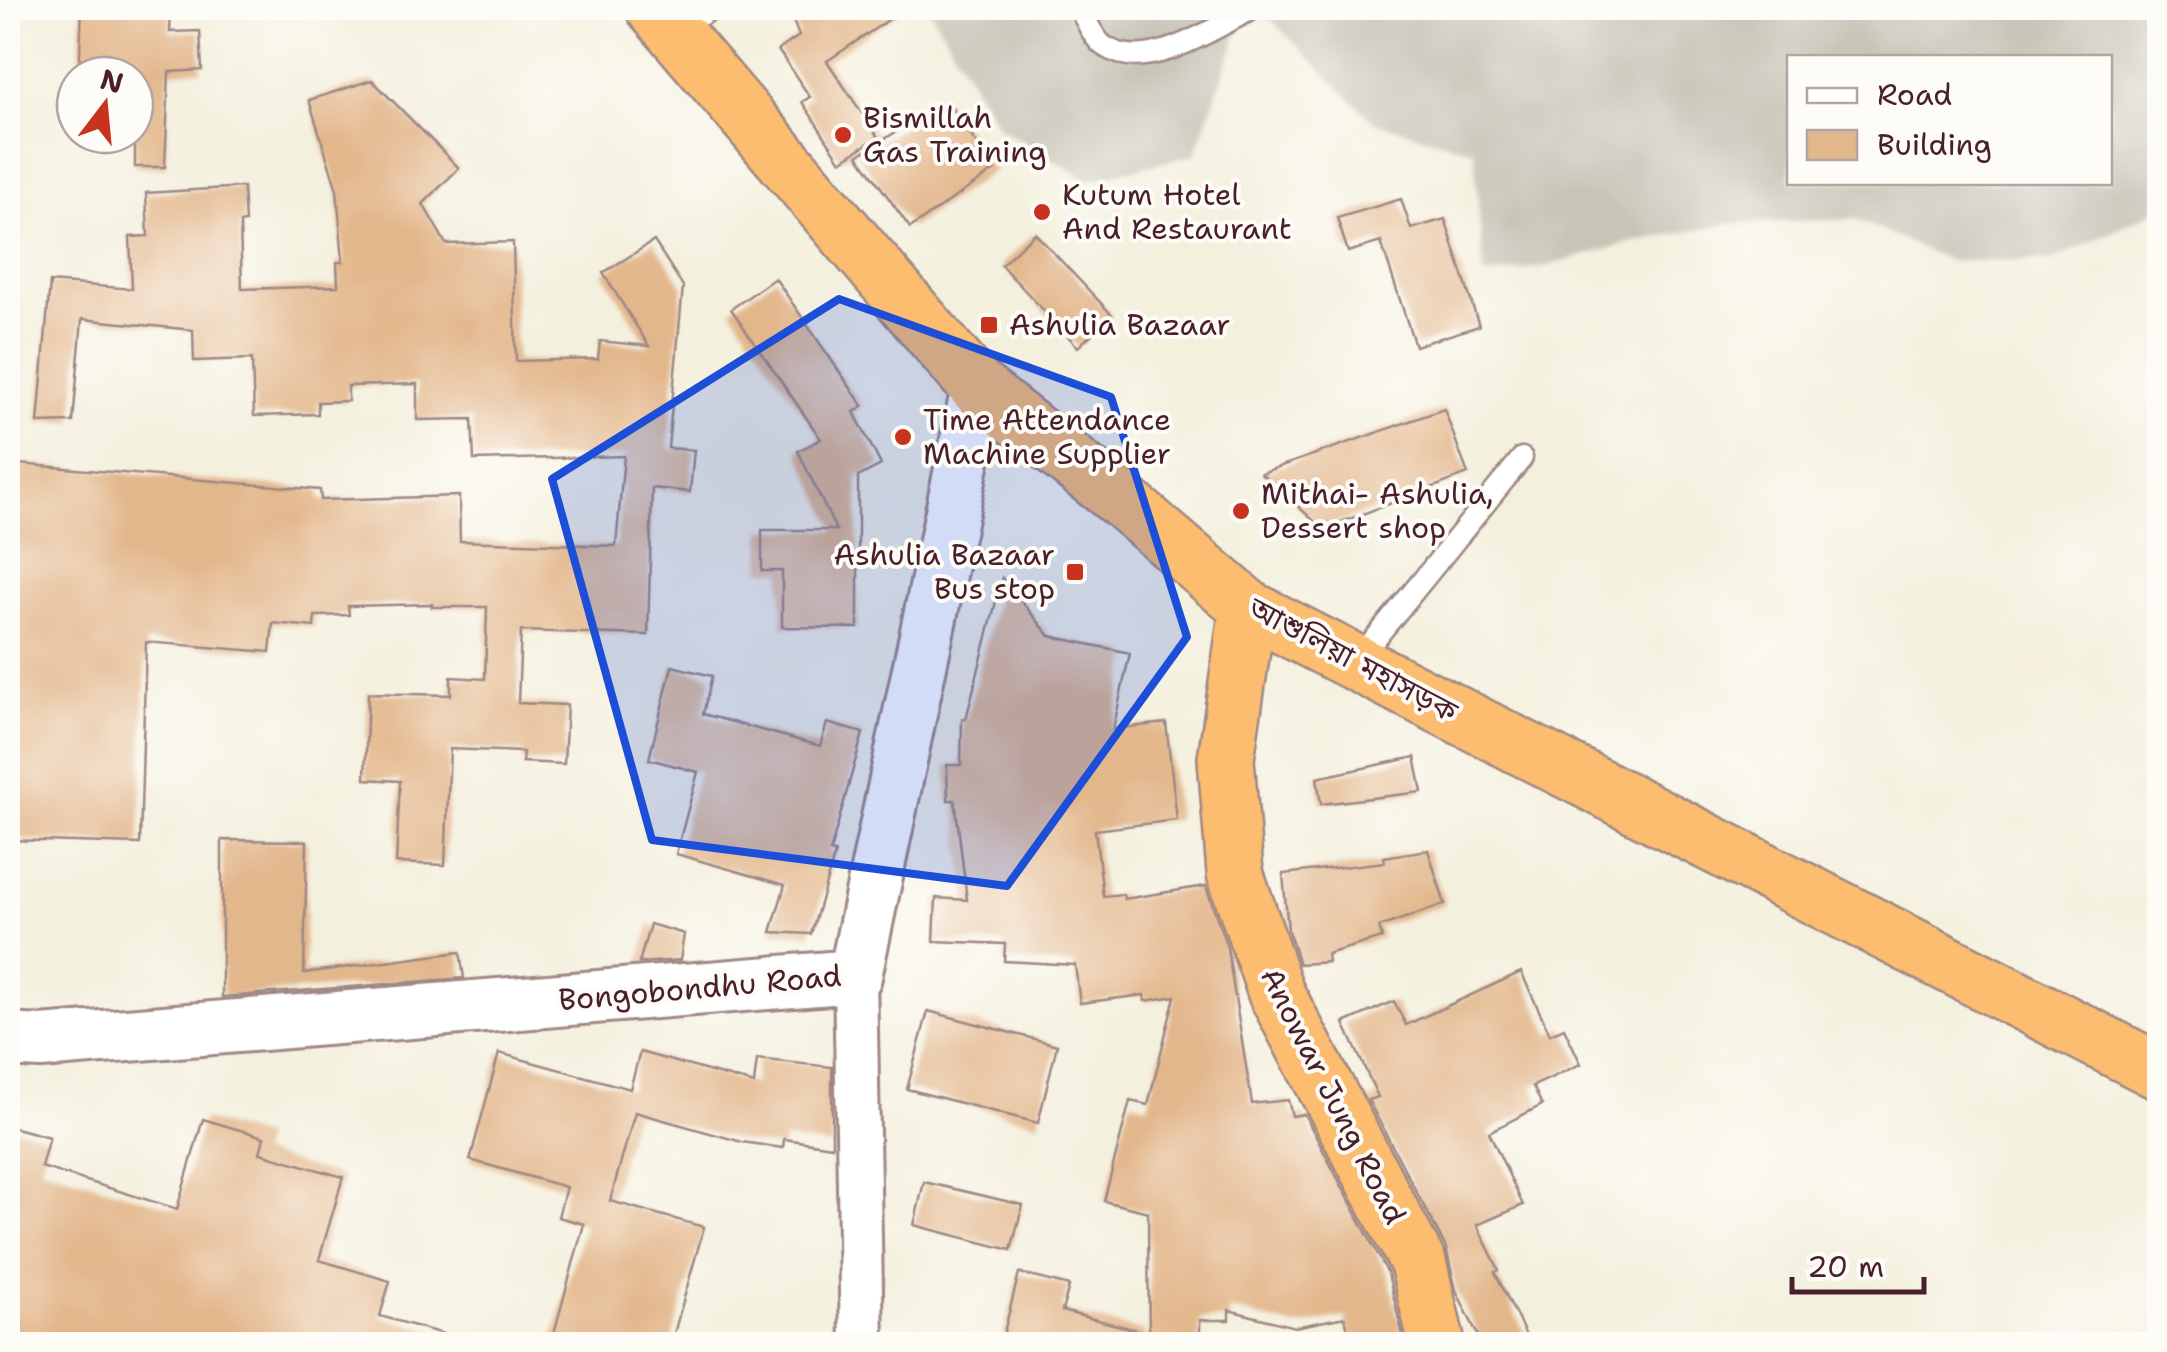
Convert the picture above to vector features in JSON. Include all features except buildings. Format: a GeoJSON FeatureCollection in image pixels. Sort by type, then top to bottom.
{"type":"FeatureCollection","features":[{"type":"Feature","properties":{"kind":"highway","name":"আশুলিয়া মহাসড়ক"},"geometry":{"type":"LineString","coordinates":[[680,15],[978,388],[1125,503],[1248,608],[2160,1072]]}},
{"type":"Feature","properties":{"kind":"highway","name":"Anowar Jung Road"},"geometry":{"type":"LineString","coordinates":[[1248,608],[1226,759],[1234,873],[1276,993],[1418,1263],[1437,1344]]}},
{"type":"Feature","properties":{"kind":"street","name":"Bongobondhu Road"},"geometry":{"type":"LineString","coordinates":[[8,1040],[40,1042],[855,976],[978,388]]}},
{"type":"Feature","properties":{"kind":"street"},"geometry":{"type":"LineString","coordinates":[[855,976],[862,1344]]}},
{"type":"Feature","properties":{"kind":"lane"},"geometry":{"type":"LineString","coordinates":[[1078,8],[1100,44],[1128,58],[1156,55],[1255,8]]}},
{"type":"Feature","properties":{"kind":"lane"},"geometry":{"type":"LineString","coordinates":[[1356,663],[1522,458]]}},
{"type":"Feature","properties":{"kind":"highlighted area"},"geometry":{"type":"Polygon","coordinates":[[[839,299],[1111,397],[1187,637],[1007,886],[652,840],[552,479],[839,299]]]}},
{"type":"Feature","properties":{"kind":"shaded area"},"geometry":{"type":"Polygon","coordinates":[[[929,8],[1247,8],[1195,155],[1088,180],[998,127],[929,8]]]}},
{"type":"Feature","properties":{"kind":"shaded area"},"geometry":{"type":"Polygon","coordinates":[[[1259,8],[2159,8],[2159,209],[2054,260],[1950,261],[1855,219],[1730,224],[1633,242],[1543,267],[1484,276],[1474,151],[1374,122],[1259,8]]]}},
{"type":"Feature","properties":{"kind":"place","name":"Bismillah Gas Training"},"geometry":{"type":"Point","coordinates":[843,135]}},
{"type":"Feature","properties":{"kind":"place","name":"Kutum Hotel And Restaurant"},"geometry":{"type":"Point","coordinates":[1042,212]}},
{"type":"Feature","properties":{"kind":"place","name":"Ashulia Bazaar"},"geometry":{"type":"Point","coordinates":[989,325]}},
{"type":"Feature","properties":{"kind":"place","name":"Time Attendance Machine Supplier"},"geometry":{"type":"Point","coordinates":[903,437]}},
{"type":"Feature","properties":{"kind":"place","name":"Mithai- Ashulia, Dessert shop"},"geometry":{"type":"Point","coordinates":[1241,511]}},
{"type":"Feature","properties":{"kind":"place","name":"Ashulia Bazaar Bus stop"},"geometry":{"type":"Point","coordinates":[1075,572]}}]}
